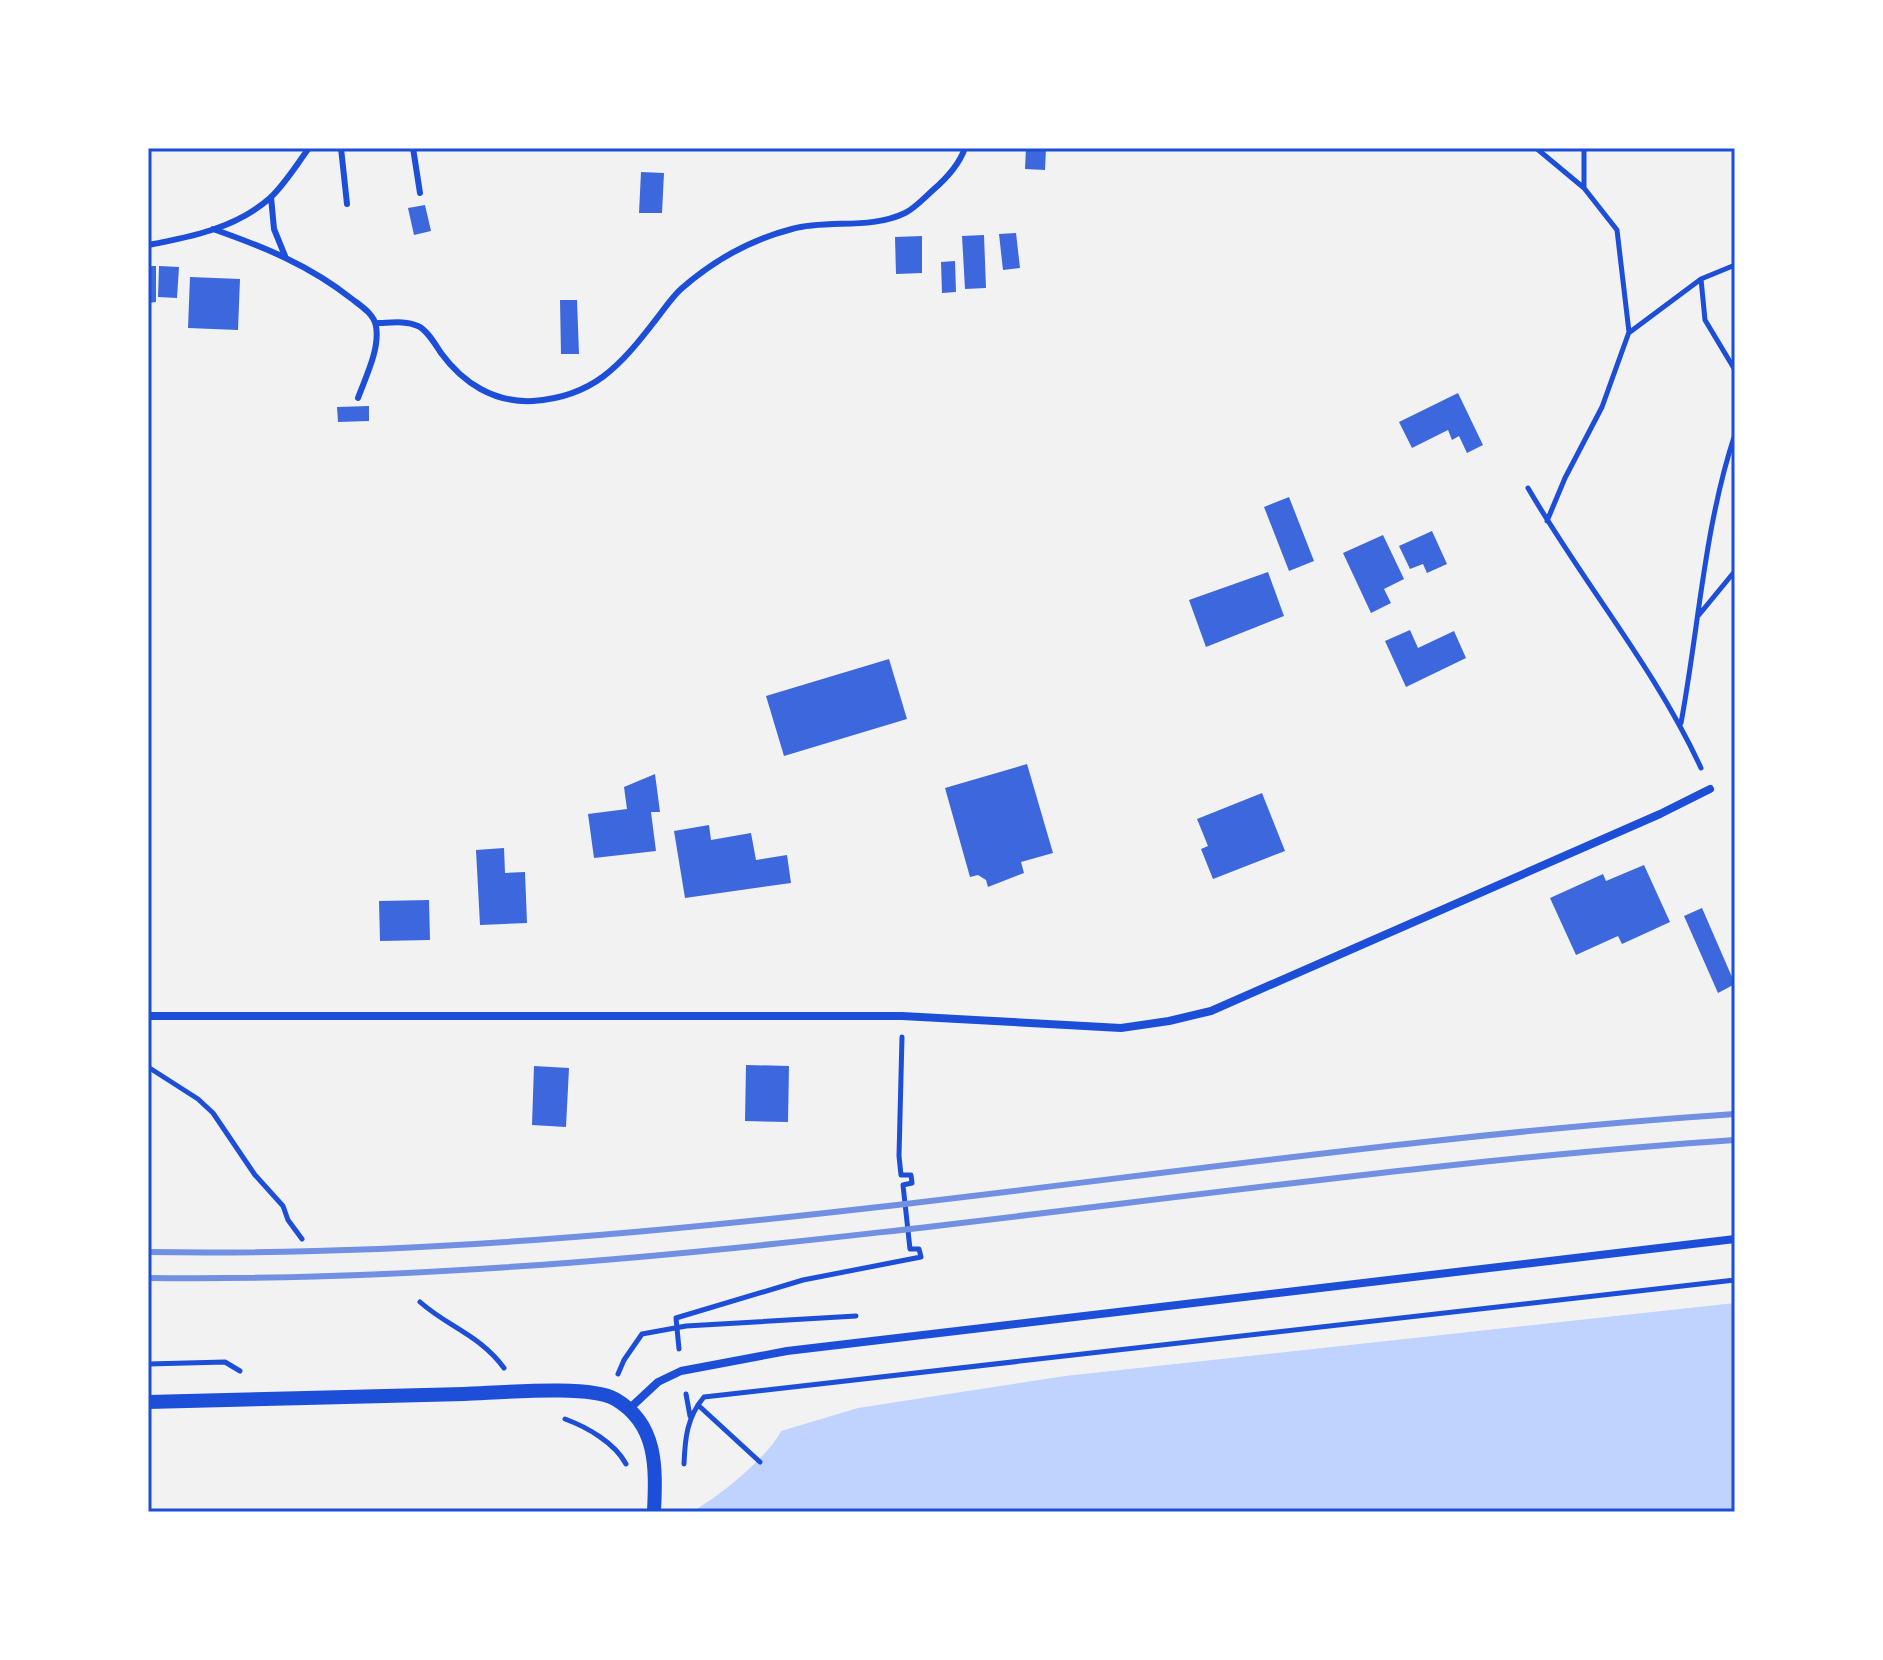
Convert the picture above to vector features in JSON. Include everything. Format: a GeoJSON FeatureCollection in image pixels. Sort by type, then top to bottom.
{"type":"FeatureCollection","features":[{"type":"Feature","properties":{"kind":"street"},"geometry":{"type":"LineString","coordinates":[[148,1016],[902,1016],[1121,1028],[1197,1015],[1660,814],[1710,789]]}},
{"type":"Feature","properties":{"kind":"street"},"geometry":{"type":"LineString","coordinates":[[624,1405],[681,1371],[787,1351],[1735,1239]]}},
{"type":"Feature","properties":{"kind":"street"},"geometry":{"type":"LineString","coordinates":[[148,1402],[590,1392],[624,1405],[638,1417],[650,1437],[655,1482],[654,1512]]}},
{"type":"Feature","properties":{"kind":"lane"},"geometry":{"type":"LineString","coordinates":[[148,245],[195,236],[241,219],[271,197],[309,148]]}},
{"type":"Feature","properties":{"kind":"lane"},"geometry":{"type":"LineString","coordinates":[[341,148],[347,204]]}},
{"type":"Feature","properties":{"kind":"lane"},"geometry":{"type":"LineString","coordinates":[[413,148],[420,193]]}},
{"type":"Feature","properties":{"kind":"lane"},"geometry":{"type":"LineString","coordinates":[[376,323],[405,322],[420,326],[456,373],[484,391],[502,398],[531,401],[568,396],[589,388],[621,362],[677,293],[733,250],[794,228],[820,223],[874,222],[906,213],[960,163],[965,148]]}},
{"type":"Feature","properties":{"kind":"lane"},"geometry":{"type":"LineString","coordinates":[[271,197],[274,229],[285,256]]}},
{"type":"Feature","properties":{"kind":"lane"},"geometry":{"type":"LineString","coordinates":[[213,229],[285,256],[319,274],[368,312],[376,323],[376,345],[358,398]]}},
{"type":"Feature","properties":{"kind":"path"},"geometry":{"type":"LineString","coordinates":[[1536,148],[1584,188],[1617,230],[1629,332],[1602,407],[1565,478],[1547,521]]}},
{"type":"Feature","properties":{"kind":"path"},"geometry":{"type":"LineString","coordinates":[[1584,148],[1584,188]]}},
{"type":"Feature","properties":{"kind":"path"},"geometry":{"type":"LineString","coordinates":[[1629,332],[1701,279],[1735,265]]}},
{"type":"Feature","properties":{"kind":"path"},"geometry":{"type":"LineString","coordinates":[[1701,279],[1705,320],[1735,370]]}},
{"type":"Feature","properties":{"kind":"path"},"geometry":{"type":"LineString","coordinates":[[1681,724],[1705,555],[1721,479],[1735,434]]}},
{"type":"Feature","properties":{"kind":"path"},"geometry":{"type":"LineString","coordinates":[[1528,488],[1681,724],[1710,789]]}},
{"type":"Feature","properties":{"kind":"path"},"geometry":{"type":"LineString","coordinates":[[1698,616],[1735,571]]}},
{"type":"Feature","properties":{"kind":"path"},"geometry":{"type":"LineString","coordinates":[[690,1419],[676,1318],[803,1280],[921,1257],[919,1249],[910,1249],[903,1185],[912,1183],[912,1179],[911,1175],[901,1175],[899,1156],[902,1016]]}},
{"type":"Feature","properties":{"kind":"path"},"geometry":{"type":"LineString","coordinates":[[148,1067],[198,1099],[213,1113],[255,1175],[283,1206],[288,1220],[302,1239]]}},
{"type":"Feature","properties":{"kind":"path"},"geometry":{"type":"LineString","coordinates":[[683,1477],[685,1435],[690,1419],[704,1397],[1735,1280]]}},
{"type":"Feature","properties":{"kind":"path"},"geometry":{"type":"LineString","coordinates":[[420,1302],[480,1343],[507,1372]]}},
{"type":"Feature","properties":{"kind":"path"},"geometry":{"type":"LineString","coordinates":[[148,1364],[225,1362],[249,1376],[251,1400]]}},
{"type":"Feature","properties":{"kind":"path"},"geometry":{"type":"LineString","coordinates":[[698,1405],[760,1462]]}},
{"type":"Feature","properties":{"kind":"water"},"geometry":{"type":"Polygon","coordinates":[[[1735,1303],[1735,1512],[691,1512],[741,1476],[766,1452],[781,1431],[858,1408],[1065,1376],[1735,1303]]]}},
{"type":"Feature","properties":{"kind":"building"},"geometry":{"type":"Polygon","coordinates":[[[1026,148],[1046,148],[1045,170],[1025,169],[1026,148]]]}},
{"type":"Feature","properties":{"kind":"building"},"geometry":{"type":"Polygon","coordinates":[[[641,172],[664,173],[662,213],[639,213],[641,172]]]}},
{"type":"Feature","properties":{"kind":"building"},"geometry":{"type":"Polygon","coordinates":[[[425,205],[431,231],[414,235],[408,208],[425,205]]]}},
{"type":"Feature","properties":{"kind":"building"},"geometry":{"type":"Polygon","coordinates":[[[1016,233],[1020,268],[1003,270],[999,234],[1016,233]]]}},
{"type":"Feature","properties":{"kind":"building"},"geometry":{"type":"Polygon","coordinates":[[[984,235],[986,288],[965,289],[962,236],[984,235]]]}},
{"type":"Feature","properties":{"kind":"building"},"geometry":{"type":"Polygon","coordinates":[[[922,236],[922,273],[896,274],[895,237],[922,236]]]}},
{"type":"Feature","properties":{"kind":"building"},"geometry":{"type":"Polygon","coordinates":[[[955,261],[956,292],[942,293],[941,262],[955,261]]]}},
{"type":"Feature","properties":{"kind":"building"},"geometry":{"type":"Polygon","coordinates":[[[148,266],[156,266],[156,302],[148,303],[148,266]]]}},
{"type":"Feature","properties":{"kind":"building"},"geometry":{"type":"Polygon","coordinates":[[[159,266],[179,267],[177,298],[158,297],[159,266]]]}},
{"type":"Feature","properties":{"kind":"building"},"geometry":{"type":"Polygon","coordinates":[[[190,277],[240,279],[238,330],[188,328],[190,277]]]}},
{"type":"Feature","properties":{"kind":"building"},"geometry":{"type":"Polygon","coordinates":[[[560,300],[577,300],[579,354],[561,354],[560,300]]]}},
{"type":"Feature","properties":{"kind":"building"},"geometry":{"type":"Polygon","coordinates":[[[1458,393],[1483,445],[1467,453],[1459,436],[1452,440],[1448,430],[1412,448],[1399,422],[1458,393]]]}},
{"type":"Feature","properties":{"kind":"building"},"geometry":{"type":"Polygon","coordinates":[[[369,406],[369,421],[338,422],[337,407],[369,406]]]}},
{"type":"Feature","properties":{"kind":"building"},"geometry":{"type":"Polygon","coordinates":[[[1289,497],[1314,561],[1289,571],[1264,507],[1289,497]]]}},
{"type":"Feature","properties":{"kind":"building"},"geometry":{"type":"Polygon","coordinates":[[[1432,531],[1447,564],[1427,573],[1423,564],[1410,569],[1399,546],[1432,531]]]}},
{"type":"Feature","properties":{"kind":"building"},"geometry":{"type":"Polygon","coordinates":[[[1383,535],[1404,579],[1384,589],[1391,603],[1371,613],[1343,553],[1383,535]]]}},
{"type":"Feature","properties":{"kind":"building"},"geometry":{"type":"Polygon","coordinates":[[[1268,572],[1284,616],[1206,647],[1189,600],[1268,572]]]}},
{"type":"Feature","properties":{"kind":"building"},"geometry":{"type":"Polygon","coordinates":[[[1410,630],[1418,648],[1454,631],[1466,658],[1406,687],[1385,641],[1410,630]]]}},
{"type":"Feature","properties":{"kind":"building"},"geometry":{"type":"Polygon","coordinates":[[[889,659],[907,719],[784,756],[766,696],[889,659]]]}},
{"type":"Feature","properties":{"kind":"building"},"geometry":{"type":"Polygon","coordinates":[[[1027,764],[1053,853],[1021,862],[1024,873],[988,887],[986,880],[978,875],[970,877],[945,788],[1027,764]]]}},
{"type":"Feature","properties":{"kind":"building"},"geometry":{"type":"Polygon","coordinates":[[[655,774],[660,812],[651,812],[656,851],[594,858],[588,814],[627,809],[624,787],[655,774]]]}},
{"type":"Feature","properties":{"kind":"building"},"geometry":{"type":"Polygon","coordinates":[[[1262,793],[1285,851],[1213,879],[1201,849],[1208,846],[1197,819],[1262,793]]]}},
{"type":"Feature","properties":{"kind":"building"},"geometry":{"type":"Polygon","coordinates":[[[709,825],[711,840],[751,833],[756,860],[787,855],[791,883],[685,898],[674,831],[709,825]]]}},
{"type":"Feature","properties":{"kind":"building"},"geometry":{"type":"Polygon","coordinates":[[[504,848],[505,873],[525,872],[527,923],[480,925],[476,850],[504,848]]]}},
{"type":"Feature","properties":{"kind":"building"},"geometry":{"type":"Polygon","coordinates":[[[1644,865],[1670,922],[1622,944],[1618,936],[1576,955],[1550,898],[1603,874],[1606,881],[1644,865]]]}},
{"type":"Feature","properties":{"kind":"building"},"geometry":{"type":"Polygon","coordinates":[[[429,900],[430,940],[380,941],[379,901],[429,900]]]}},
{"type":"Feature","properties":{"kind":"building"},"geometry":{"type":"Polygon","coordinates":[[[1702,908],[1735,984],[1718,993],[1684,916],[1702,908]]]}},
{"type":"Feature","properties":{"kind":"building"},"geometry":{"type":"Polygon","coordinates":[[[746,1065],[789,1066],[788,1122],[745,1121],[746,1065]]]}},
{"type":"Feature","properties":{"kind":"building"},"geometry":{"type":"Polygon","coordinates":[[[534,1066],[569,1068],[566,1127],[532,1125],[534,1066]]]}},
{"type":"Feature","properties":{"kind":"railway"},"geometry":{"type":"LineString","coordinates":[[148,1252],[347,1250],[546,1239],[745,1222],[1537,1130],[1735,1114]]}},
{"type":"Feature","properties":{"kind":"railway"},"geometry":{"type":"LineString","coordinates":[[148,1278],[347,1276],[546,1264],[745,1247],[1338,1178],[1735,1140]]}}]}
